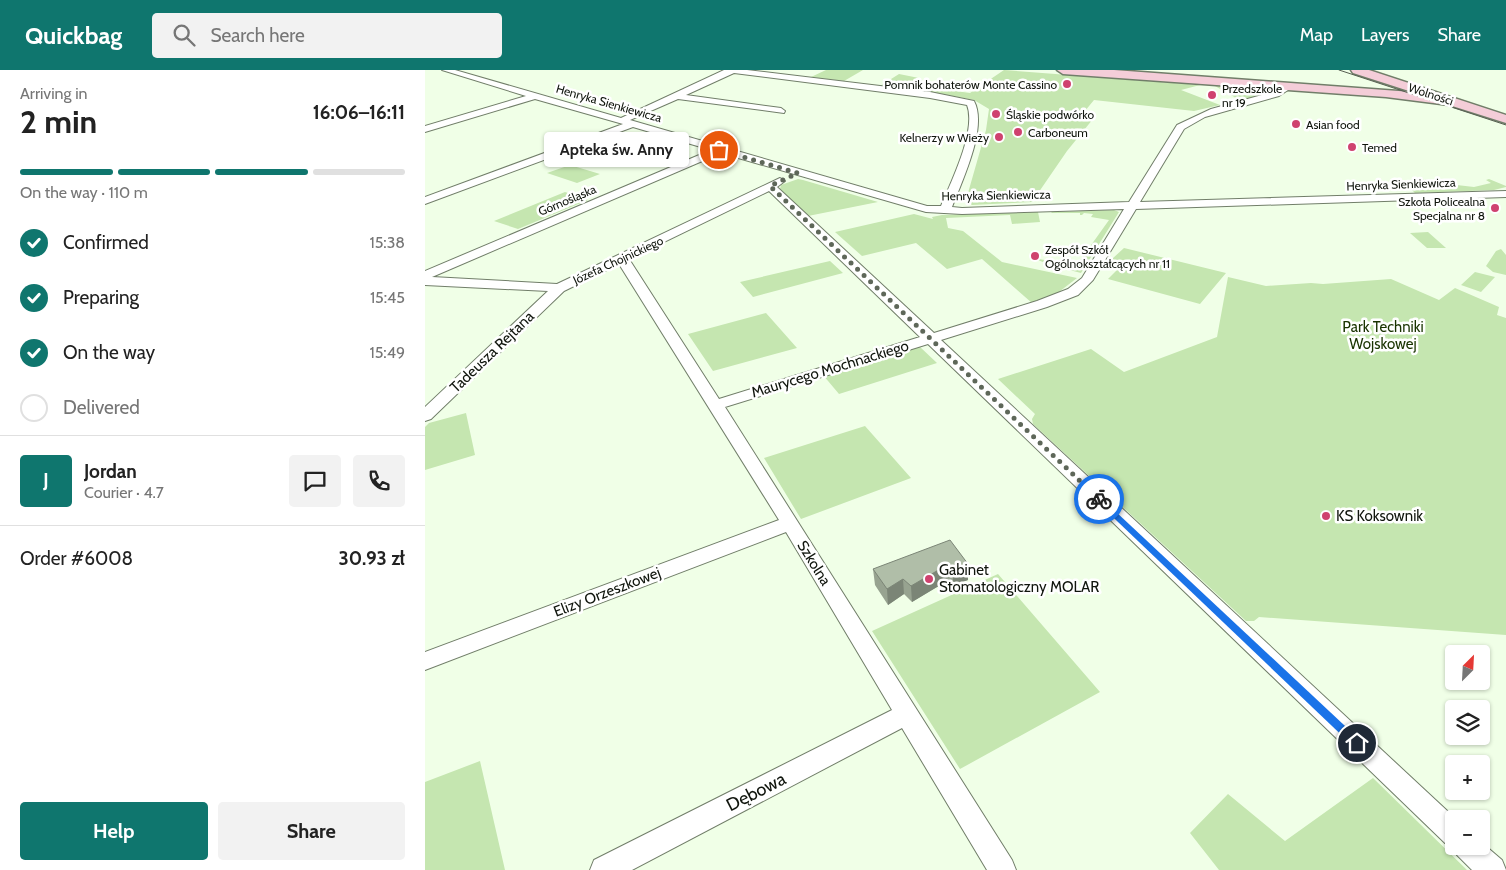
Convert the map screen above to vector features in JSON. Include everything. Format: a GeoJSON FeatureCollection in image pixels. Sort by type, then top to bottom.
{"type":"FeatureCollection","features":[{"type":"Feature","properties":{"kind":"street","name":"Henryka Sienkiewicza"},"geometry":{"type":"LineString","coordinates":[[447,70],[909,205],[945,211],[1506,194]]}},
{"type":"Feature","properties":{"kind":"street"},"geometry":{"type":"LineString","coordinates":[[727,70],[930,95],[971,103],[976,114],[974,129],[945,211]]}},
{"type":"Feature","properties":{"kind":"street"},"geometry":{"type":"LineString","coordinates":[[802,79],[821,70]]}},
{"type":"Feature","properties":{"kind":"street"},"geometry":{"type":"LineString","coordinates":[[1063,70],[1143,73],[1396,94],[1452,101]]}},
{"type":"Feature","properties":{"kind":"street"},"geometry":{"type":"LineString","coordinates":[[1300,87],[1336,86],[1352,83],[1357,78],[1351,70]]}},
{"type":"Feature","properties":{"kind":"street","name":"Wolności"},"geometry":{"type":"LineString","coordinates":[[1357,70],[1506,119]]}},
{"type":"Feature","properties":{"kind":"street"},"geometry":{"type":"LineString","coordinates":[[621,121],[732,71]]}},
{"type":"Feature","properties":{"kind":"street","name":"Maurycego Mochnackiego"},"geometry":{"type":"LineString","coordinates":[[715,405],[1042,304],[1073,292],[1087,280],[1180,127],[1193,119],[1276,94],[1284,90],[1285,86]]}},
{"type":"Feature","properties":{"kind":"street"},"geometry":{"type":"LineString","coordinates":[[1396,94],[1415,94],[1418,92],[1415,89]]}},
{"type":"Feature","properties":{"kind":"street"},"geometry":{"type":"LineString","coordinates":[[425,129],[535,96]]}},
{"type":"Feature","properties":{"kind":"street"},"geometry":{"type":"LineString","coordinates":[[678,96],[781,112]]}},
{"type":"Feature","properties":{"kind":"street"},"geometry":{"type":"LineString","coordinates":[[425,201],[632,124]]}},
{"type":"Feature","properties":{"kind":"street","name":"Górnośląska"},"geometry":{"type":"LineString","coordinates":[[425,276],[719,150]]}},
{"type":"Feature","properties":{"kind":"street","name":"Józefa Chojnickiego"},"geometry":{"type":"LineString","coordinates":[[425,281],[559,288],[798,173]]}},
{"type":"Feature","properties":{"kind":"street"},"geometry":{"type":"LineString","coordinates":[[770,186],[1445,825]]}},
{"type":"Feature","properties":{"kind":"street","name":"Szkolna"},"geometry":{"type":"LineString","coordinates":[[622,258],[790,523],[1002,870]]}},
{"type":"Feature","properties":{"kind":"street","name":"Tadeusza Rejtana"},"geometry":{"type":"LineString","coordinates":[[425,416],[559,288]]}},
{"type":"Feature","properties":{"kind":"street","name":"Elizy Orzeszkowej"},"geometry":{"type":"LineString","coordinates":[[425,661],[790,523]]}},
{"type":"Feature","properties":{"kind":"street","name":"Dębowa"},"geometry":{"type":"LineString","coordinates":[[604,870],[907,714]]}},
{"type":"Feature","properties":{"kind":"street"},"geometry":{"type":"LineString","coordinates":[[1475,855],[1491,870]]}},
{"type":"Feature","properties":{"kind":"green space"},"geometry":{"type":"Polygon","coordinates":[[[826,70],[863,70],[844,81],[811,77],[826,70]]]}},
{"type":"Feature","properties":{"kind":"green space"},"geometry":{"type":"Polygon","coordinates":[[[1004,70],[1200,85],[1181,90],[1220,105],[1194,111],[1094,100],[1080,117],[1093,119],[1067,151],[1032,202],[972,205],[966,200],[986,130],[989,109],[974,100],[921,90],[927,87],[970,93],[1004,70]]]}},
{"type":"Feature","properties":{"kind":"green space"},"geometry":{"type":"Polygon","coordinates":[[[899,74],[919,78],[923,82],[907,88],[880,86],[899,74]]]}},
{"type":"Feature","properties":{"kind":"green space"},"geometry":{"type":"Polygon","coordinates":[[[1215,86],[1278,90],[1243,102],[1215,86]]]}},
{"type":"Feature","properties":{"kind":"green space"},"geometry":{"type":"Polygon","coordinates":[[[570,165],[600,174],[577,183],[547,173],[570,165]]]}},
{"type":"Feature","properties":{"kind":"green space"},"geometry":{"type":"Polygon","coordinates":[[[798,179],[878,202],[808,216],[780,189],[781,185],[798,179]]]}},
{"type":"Feature","properties":{"kind":"green space"},"geometry":{"type":"Polygon","coordinates":[[[1420,179],[1474,187],[1491,183],[1486,180],[1489,179],[1506,187],[1494,190],[1415,193],[1410,188],[1420,179]]]}},
{"type":"Feature","properties":{"kind":"green space"},"geometry":{"type":"Polygon","coordinates":[[[565,192],[588,200],[518,229],[494,221],[565,192]]]}},
{"type":"Feature","properties":{"kind":"green space"},"geometry":{"type":"Polygon","coordinates":[[[1114,210],[1119,212],[1081,273],[1054,266],[1032,258],[1057,262],[1055,266],[1074,269],[1109,220],[1091,217],[1093,214],[1084,213],[1080,215],[1080,213],[1051,212],[1114,210]]]}},
{"type":"Feature","properties":{"kind":"green space"},"geometry":{"type":"Polygon","coordinates":[[[1038,212],[1040,222],[1012,224],[1010,215],[946,218],[948,228],[963,231],[1002,262],[1077,278],[1055,295],[1032,303],[982,259],[947,269],[916,243],[862,256],[835,232],[914,214],[933,219],[932,217],[942,215],[1038,212]]]}},
{"type":"Feature","properties":{"kind":"green space"},"geometry":{"type":"Polygon","coordinates":[[[1428,232],[1446,248],[1427,248],[1410,233],[1428,232]]]}},
{"type":"Feature","properties":{"kind":"green space"},"geometry":{"type":"Polygon","coordinates":[[[1124,248],[1226,273],[1200,304],[1108,279],[1124,263],[1112,259],[1124,248]]]}},
{"type":"Feature","properties":{"kind":"green space"},"geometry":{"type":"Polygon","coordinates":[[[1501,249],[1506,255],[1506,275],[1493,272],[1486,266],[1496,251],[1501,249]]]}},
{"type":"Feature","properties":{"kind":"green space"},"geometry":{"type":"Polygon","coordinates":[[[830,261],[843,273],[753,297],[740,282],[830,261]]]}},
{"type":"Feature","properties":{"kind":"green space"},"geometry":{"type":"Polygon","coordinates":[[[1475,272],[1495,277],[1481,292],[1461,285],[1475,272]]]}},
{"type":"Feature","properties":{"kind":"green space","name":"KS Koksownik"},"geometry":{"type":"Polygon","coordinates":[[[1228,277],[1266,286],[1391,279],[1439,300],[1455,288],[1499,307],[1497,315],[1506,318],[1506,635],[1259,617],[1254,621],[1246,621],[1033,424],[1032,419],[1035,414],[998,379],[1091,349],[1124,372],[1217,337],[1228,277]]]}},
{"type":"Feature","properties":{"kind":"green space"},"geometry":{"type":"Polygon","coordinates":[[[766,313],[797,348],[713,371],[688,334],[766,313]]]}},
{"type":"Feature","properties":{"kind":"green space"},"geometry":{"type":"Polygon","coordinates":[[[919,346],[937,363],[839,394],[823,375],[919,346]]]}},
{"type":"Feature","properties":{"kind":"green space"},"geometry":{"type":"Polygon","coordinates":[[[466,413],[475,455],[425,470],[425,427],[429,423],[466,413]]]}},
{"type":"Feature","properties":{"kind":"green space"},"geometry":{"type":"Polygon","coordinates":[[[865,426],[911,478],[801,519],[764,458],[865,426]]]}},
{"type":"Feature","properties":{"kind":"green space"},"geometry":{"type":"Polygon","coordinates":[[[998,574],[1100,692],[960,769],[872,631],[998,574]]]}},
{"type":"Feature","properties":{"kind":"green space"},"geometry":{"type":"Polygon","coordinates":[[[480,761],[505,870],[425,870],[425,782],[480,761]]]}},
{"type":"Feature","properties":{"kind":"green space"},"geometry":{"type":"Polygon","coordinates":[[[1373,778],[1445,848],[1445,855],[1452,855],[1467,870],[1219,870],[1190,833],[1228,794],[1285,841],[1373,778]]]}},
{"type":"Feature","properties":{"kind":"building"},"geometry":{"type":"Polygon","coordinates":[[[950,540],[968,564],[953,570],[947,565],[911,586],[903,579],[887,589],[873,569],[950,540]]]}},
{"type":"Feature","properties":{"kind":"tram line"},"geometry":{"type":"LineString","coordinates":[[1339,70],[1506,125]]}},
{"type":"Feature","properties":{"kind":"way so far"},"geometry":{"type":"LineString","coordinates":[[719,150],[798,173],[770,186],[1099,499]]}},
{"type":"Feature","properties":{"kind":"place","name":"Pomnik bohaterów Monte Cassino"},"geometry":{"type":"Point","coordinates":[1067,84]}},
{"type":"Feature","properties":{"kind":"place","name":"Przedszkole nr 19"},"geometry":{"type":"Point","coordinates":[1212,95]}},
{"type":"Feature","properties":{"kind":"place","name":"Śląskie podwórko"},"geometry":{"type":"Point","coordinates":[996,114]}},
{"type":"Feature","properties":{"kind":"place","name":"Asian food"},"geometry":{"type":"Point","coordinates":[1296,124]}},
{"type":"Feature","properties":{"kind":"place","name":"Carboneum"},"geometry":{"type":"Point","coordinates":[1018,132]}},
{"type":"Feature","properties":{"kind":"place","name":"Kelnerzy w Wieży"},"geometry":{"type":"Point","coordinates":[999,137]}},
{"type":"Feature","properties":{"kind":"place","name":"Temed"},"geometry":{"type":"Point","coordinates":[1352,147]}},
{"type":"Feature","properties":{"kind":"place","name":"Apteka św. Anny"},"geometry":{"type":"Point","coordinates":[719,150]}},
{"type":"Feature","properties":{"kind":"place","name":"Szkoła Policealna Specjalna nr 8"},"geometry":{"type":"Point","coordinates":[1495,208]}},
{"type":"Feature","properties":{"kind":"place","name":"Zespół Szkół Ogólnokształcących nr 11"},"geometry":{"type":"Point","coordinates":[1035,256]}},
{"type":"Feature","properties":{"kind":"place","name":"KS Koksownik"},"geometry":{"type":"Point","coordinates":[1326,516]}},
{"type":"Feature","properties":{"kind":"place","name":"Gabinet Stomatologiczny MOLAR"},"geometry":{"type":"Point","coordinates":[929,579]}},
{"type":"Feature","properties":{"kind":"route"},"geometry":{"type":"LineString","coordinates":[[1099,499],[1357,743]]}},
{"type":"Feature","properties":{"kind":"park label","name":"Park Techniki Wojskowej"},"geometry":{"type":"Point","coordinates":[1383,336]}}]}
